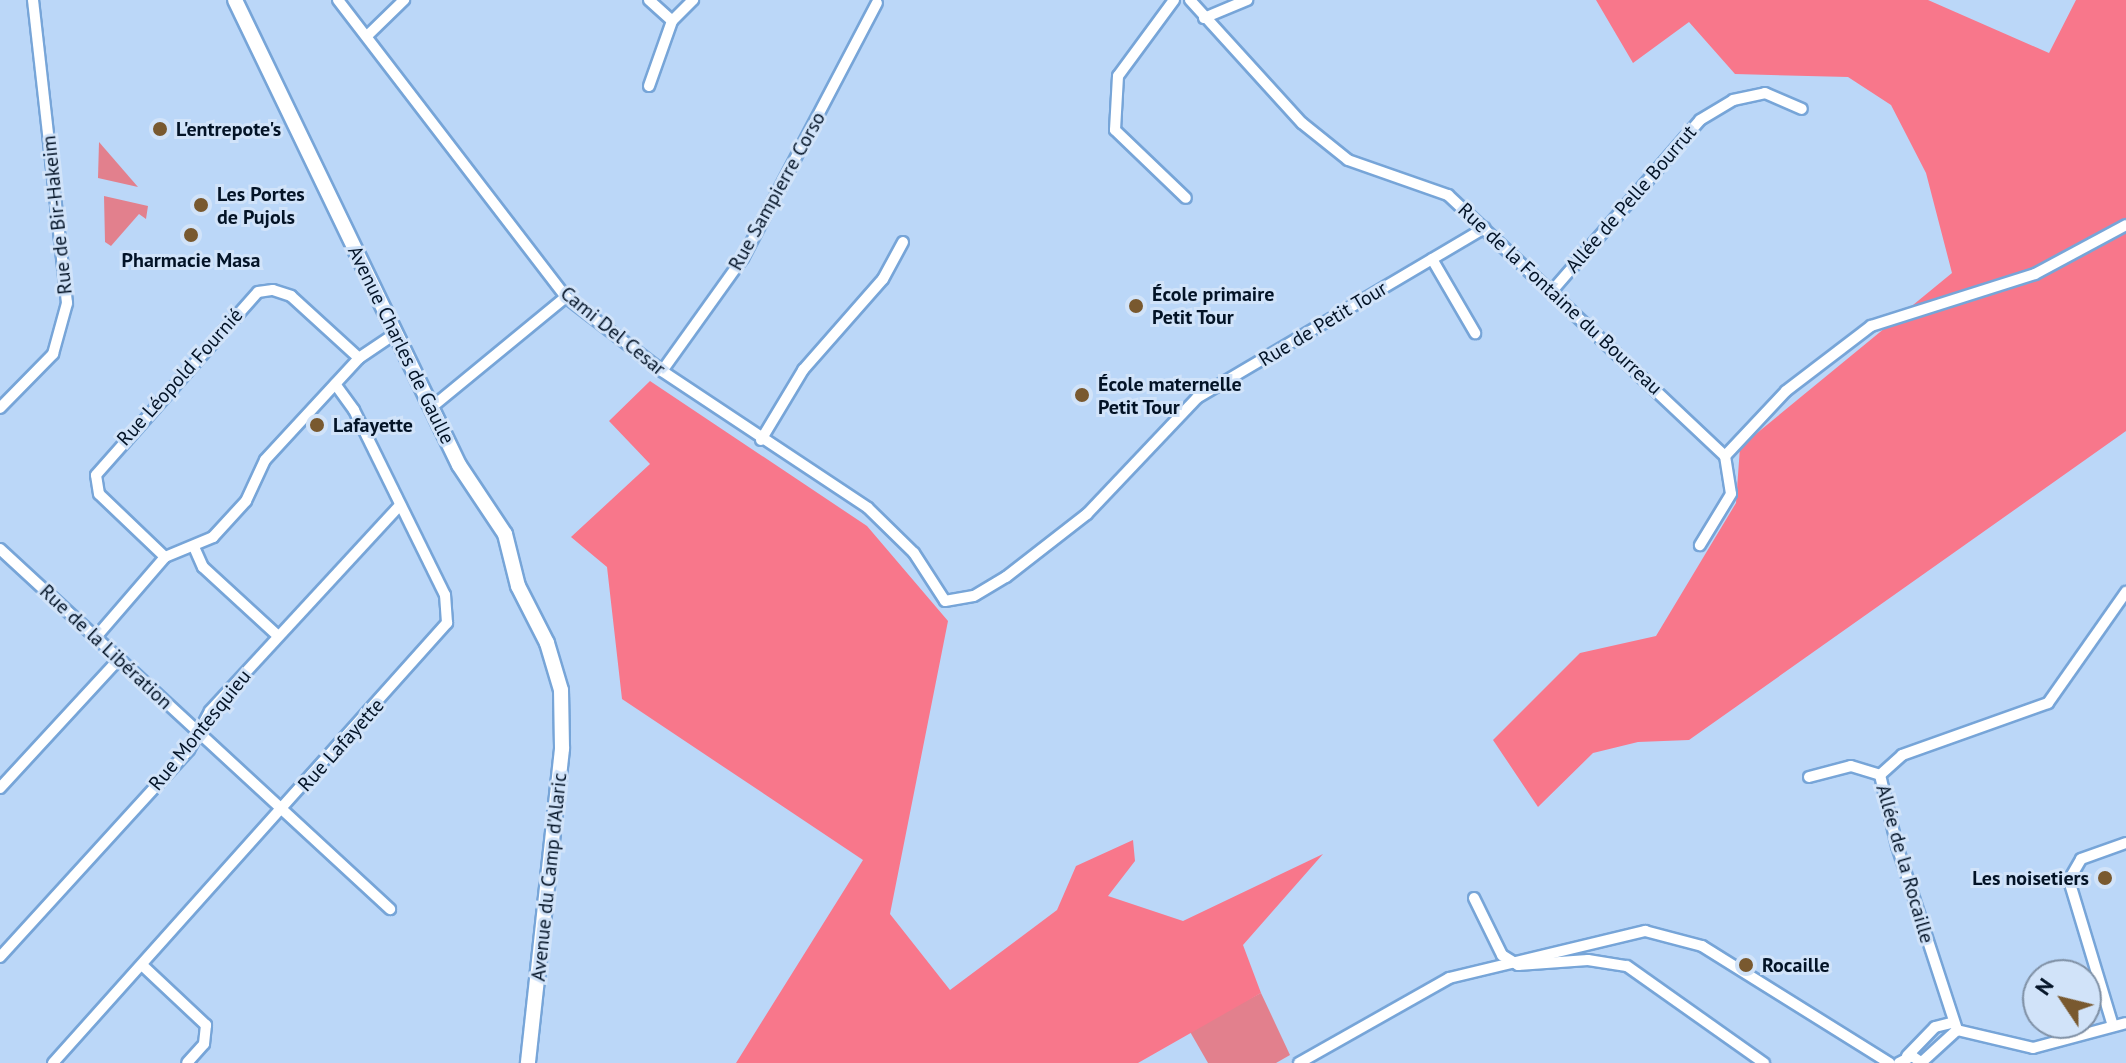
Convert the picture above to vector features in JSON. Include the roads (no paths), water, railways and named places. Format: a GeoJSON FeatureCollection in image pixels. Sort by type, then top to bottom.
{"type":"FeatureCollection","features":[{"type":"Feature","properties":{"kind":"main road","name":"Avenue Charles de Gaulle"},"geometry":{"type":"LineString","coordinates":[[235,0],[459,465],[505,534],[518,586],[547,643],[561,690]]}},
{"type":"Feature","properties":{"kind":"main road","name":"Avenue du Camp d'Alaric"},"geometry":{"type":"LineString","coordinates":[[528,1063],[562,749],[561,690]]}},
{"type":"Feature","properties":{"kind":"street","name":"Rue de Bir-Hakeim"},"geometry":{"type":"LineString","coordinates":[[0,408],[53,354],[67,303],[33,0]]}},
{"type":"Feature","properties":{"kind":"street","name":"Cami Del Cesar"},"geometry":{"type":"LineString","coordinates":[[338,0],[566,297],[662,371],[761,440],[868,508],[914,553],[945,601]]}},
{"type":"Feature","properties":{"kind":"street"},"geometry":{"type":"LineString","coordinates":[[367,36],[404,0]]}},
{"type":"Feature","properties":{"kind":"street"},"geometry":{"type":"LineString","coordinates":[[649,0],[672,21]]}},
{"type":"Feature","properties":{"kind":"street"},"geometry":{"type":"LineString","coordinates":[[649,86],[672,21],[693,0]]}},
{"type":"Feature","properties":{"kind":"street"},"geometry":{"type":"LineString","coordinates":[[1174,0],[1118,76],[1115,130],[1186,198]]}},
{"type":"Feature","properties":{"kind":"street","name":"Rue de la Fontaine du Bourreau"},"geometry":{"type":"LineString","coordinates":[[1190,0],[1302,123],[1348,160],[1448,195],[1725,456]]}},
{"type":"Feature","properties":{"kind":"street"},"geometry":{"type":"LineString","coordinates":[[1204,18],[1247,0]]}},
{"type":"Feature","properties":{"kind":"street","name":"Rue Sampierre Corso"},"geometry":{"type":"LineString","coordinates":[[662,371],[743,258],[877,3]]}},
{"type":"Feature","properties":{"kind":"street","name":"Allée de Pelle Bourrut"},"geometry":{"type":"LineString","coordinates":[[1552,291],[1700,120],[1733,100],[1765,93],[1802,109]]}},
{"type":"Feature","properties":{"kind":"street"},"geometry":{"type":"LineString","coordinates":[[1700,545],[1731,494],[1725,456],[1786,391],[1871,326],[2035,274],[2126,225]]}},
{"type":"Feature","properties":{"kind":"street","name":"Rue de Petit Tour"},"geometry":{"type":"LineString","coordinates":[[945,601],[974,596],[1006,577],[1087,514],[1197,398],[1484,228]]}},
{"type":"Feature","properties":{"kind":"street"},"geometry":{"type":"LineString","coordinates":[[761,440],[803,370],[883,279],[903,242]]}},
{"type":"Feature","properties":{"kind":"street"},"geometry":{"type":"LineString","coordinates":[[1432,259],[1475,333]]}},
{"type":"Feature","properties":{"kind":"street","name":"Rue Léopold Fournié"},"geometry":{"type":"LineString","coordinates":[[165,557],[99,494],[96,475],[258,292],[273,290],[291,296],[359,358]]}},
{"type":"Feature","properties":{"kind":"street"},"geometry":{"type":"LineString","coordinates":[[432,407],[566,297]]}},
{"type":"Feature","properties":{"kind":"street"},"geometry":{"type":"LineString","coordinates":[[96,637],[165,557],[213,537],[241,507],[259,468],[359,358],[396,333]]}},
{"type":"Feature","properties":{"kind":"street","name":"Rue Lafayette"},"geometry":{"type":"LineString","coordinates":[[53,1063],[447,623],[445,595],[354,410],[335,384]]}},
{"type":"Feature","properties":{"kind":"street","name":"Rue Montesquieu"},"geometry":{"type":"LineString","coordinates":[[0,957],[199,733],[210,711],[400,505]]}},
{"type":"Feature","properties":{"kind":"street"},"geometry":{"type":"LineString","coordinates":[[194,547],[203,567],[278,636]]}},
{"type":"Feature","properties":{"kind":"street","name":"Rue de la Libération"},"geometry":{"type":"LineString","coordinates":[[0,549],[390,909]]}},
{"type":"Feature","properties":{"kind":"street","name":"Allée de la Rocaille"},"geometry":{"type":"LineString","coordinates":[[1954,1026],[1880,775],[1902,755],[2048,703],[2126,592]]}},
{"type":"Feature","properties":{"kind":"street"},"geometry":{"type":"LineString","coordinates":[[0,788],[119,659]]}},
{"type":"Feature","properties":{"kind":"street"},"geometry":{"type":"LineString","coordinates":[[1809,777],[1851,766],[1880,775]]}},
{"type":"Feature","properties":{"kind":"street"},"geometry":{"type":"LineString","coordinates":[[2113,1026],[2069,880],[2081,859],[2126,843]]}},
{"type":"Feature","properties":{"kind":"street"},"geometry":{"type":"LineString","coordinates":[[1474,898],[1502,955],[1518,965],[1588,960],[1627,966],[1764,1063]]}},
{"type":"Feature","properties":{"kind":"street"},"geometry":{"type":"LineString","coordinates":[[1299,1063],[1429,987],[1512,960],[1645,931],[1680,937],[1889,1063]]}},
{"type":"Feature","properties":{"kind":"street"},"geometry":{"type":"LineString","coordinates":[[142,965],[206,1025],[204,1044],[187,1063]]}},
{"type":"Feature","properties":{"kind":"street"},"geometry":{"type":"LineString","coordinates":[[1903,1060],[1935,1027],[1954,1026],[2033,1048],[2126,1023]]}},
{"type":"Feature","properties":{"kind":"street"},"geometry":{"type":"LineString","coordinates":[[1903,1060],[1922,1063],[1954,1026]]}},
{"type":"Feature","properties":{"kind":"place","name":"L'entrepote's"},"geometry":{"type":"Point","coordinates":[160,129]}},
{"type":"Feature","properties":{"kind":"place","name":"Les Portes de Pujols"},"geometry":{"type":"Point","coordinates":[201,205]}},
{"type":"Feature","properties":{"kind":"place","name":"Pharmacie Masa"},"geometry":{"type":"Point","coordinates":[191,235]}},
{"type":"Feature","properties":{"kind":"place","name":"École primaire Petit Tour"},"geometry":{"type":"Point","coordinates":[1136,306]}},
{"type":"Feature","properties":{"kind":"place","name":"École maternelle Petit Tour"},"geometry":{"type":"Point","coordinates":[1082,395]}},
{"type":"Feature","properties":{"kind":"place","name":"Lafayette"},"geometry":{"type":"Point","coordinates":[317,425]}},
{"type":"Feature","properties":{"kind":"place","name":"Les noisetiers"},"geometry":{"type":"Point","coordinates":[2105,878]}},
{"type":"Feature","properties":{"kind":"place","name":"Rocaille"},"geometry":{"type":"Point","coordinates":[1746,965]}}]}
